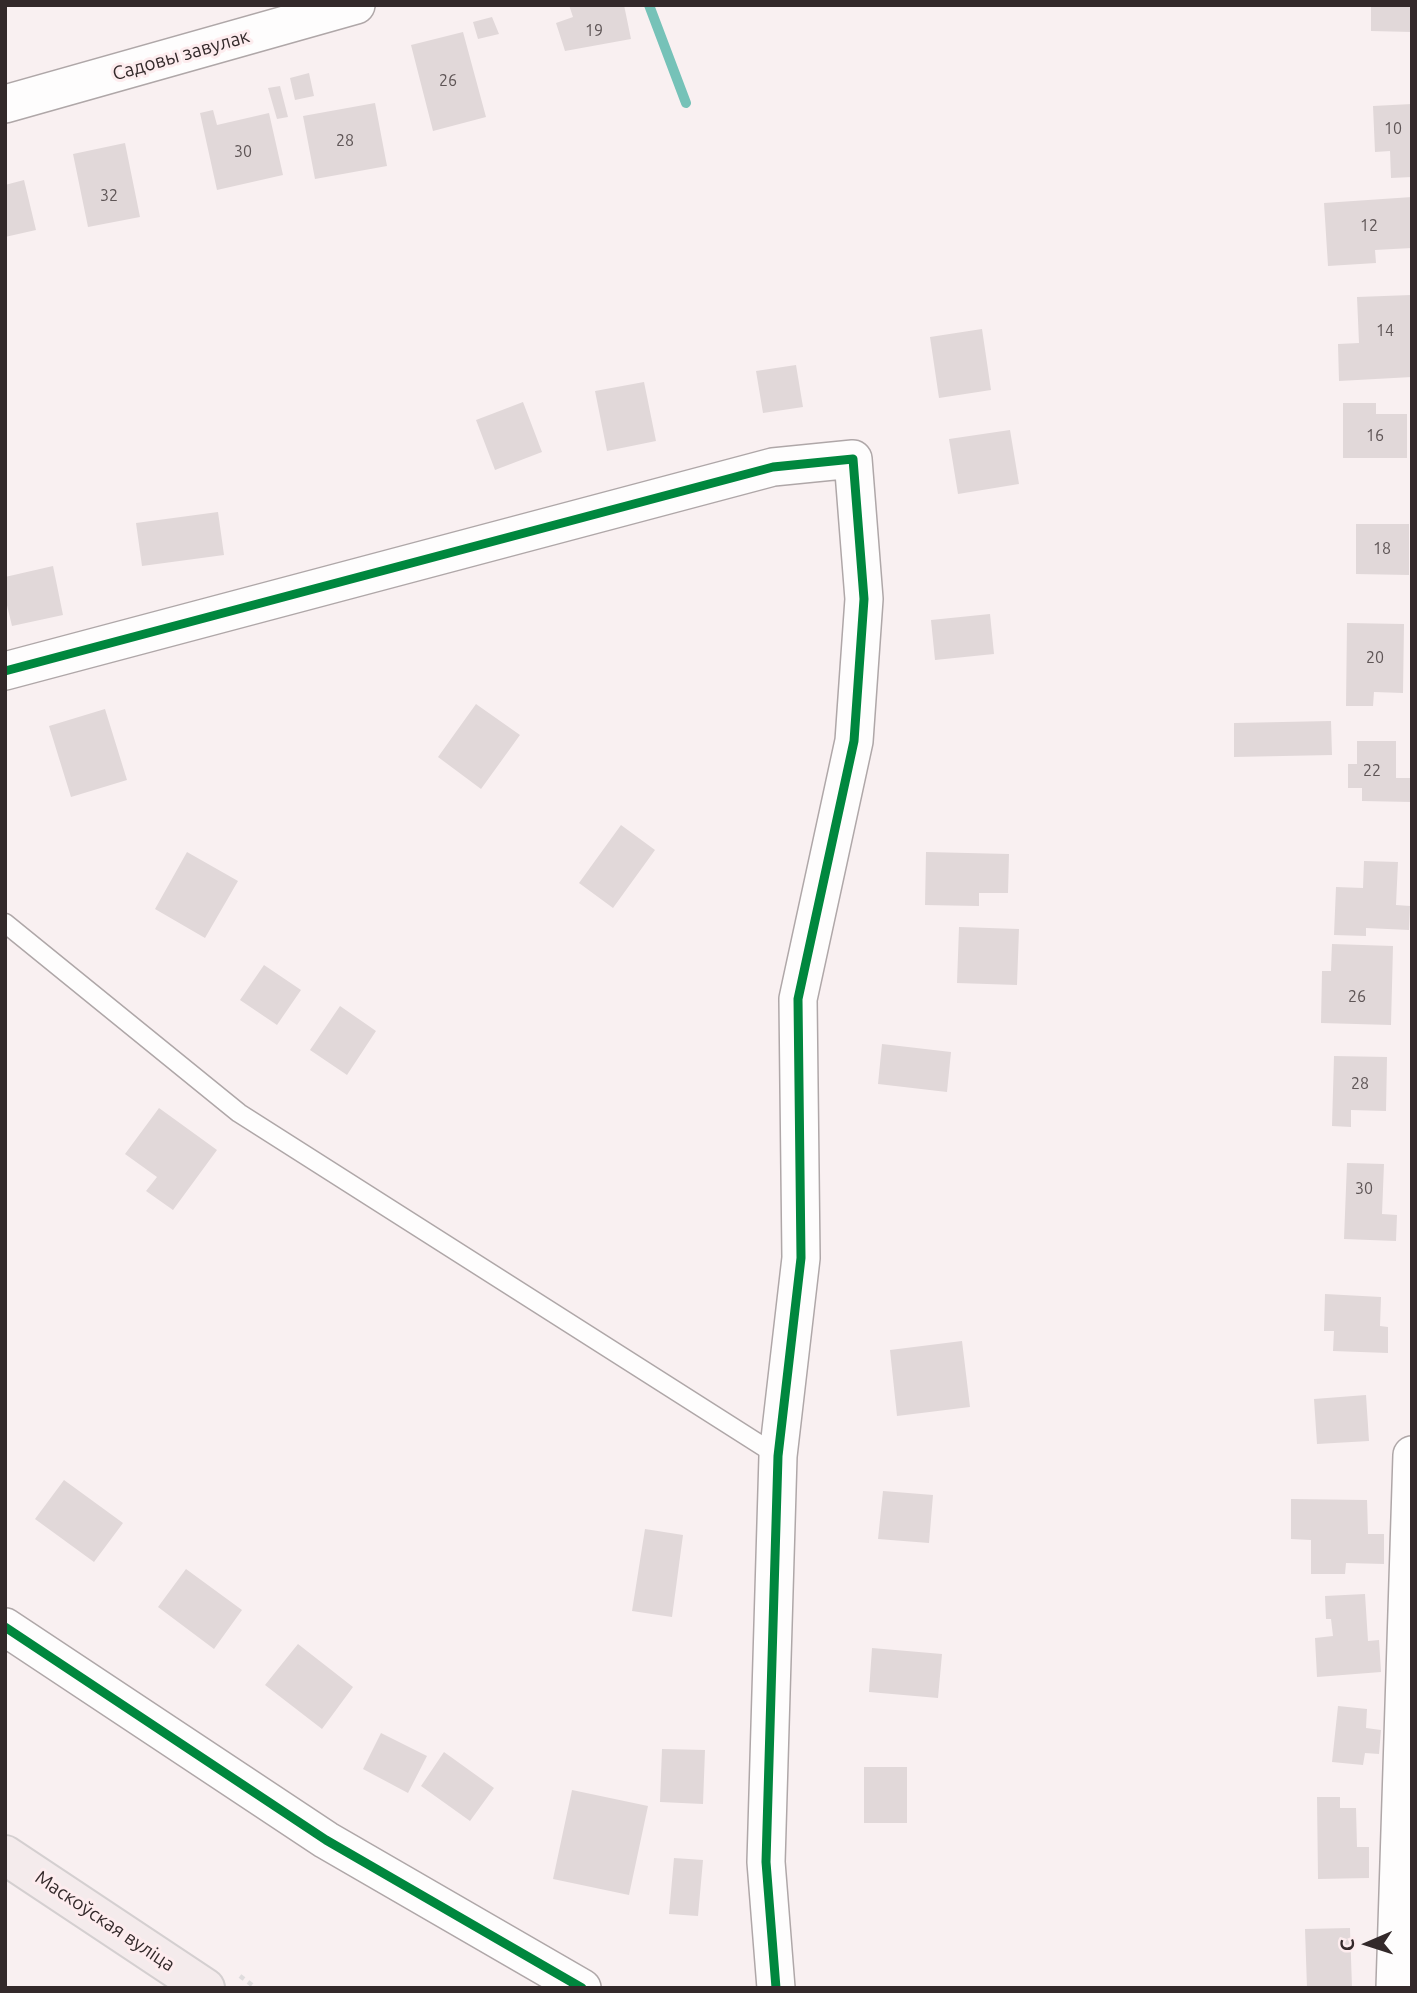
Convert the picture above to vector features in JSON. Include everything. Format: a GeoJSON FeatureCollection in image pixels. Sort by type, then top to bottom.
{"type":"FeatureCollection","features":[{"type":"Feature","properties":{"kind":"main road","name":"Маскоўская вуліца"},"geometry":{"type":"LineString","coordinates":[[5,1855],[205,1988]]}},
{"type":"Feature","properties":{"kind":"street","name":"Садовы завулак"},"geometry":{"type":"LineString","coordinates":[[5,104],[356,5]]}},
{"type":"Feature","properties":{"kind":"street"},"geometry":{"type":"LineString","coordinates":[[5,671],[773,467],[853,459],[864,599],[854,741],[798,999],[801,1258],[778,1456],[766,1862],[776,1988]]}},
{"type":"Feature","properties":{"kind":"street"},"geometry":{"type":"LineString","coordinates":[[1395,1988],[1412,1455]]}},
{"type":"Feature","properties":{"kind":"street"},"geometry":{"type":"LineString","coordinates":[[5,1627],[326,1840],[582,1988]]}},
{"type":"Feature","properties":{"kind":"lane"},"geometry":{"type":"LineString","coordinates":[[5,923],[239,1113],[778,1456]]}},
{"type":"Feature","properties":{"kind":"building"},"geometry":{"type":"Polygon","coordinates":[[[569,5],[624,5],[631,39],[565,51],[556,23],[573,17],[569,5]]]}},
{"type":"Feature","properties":{"kind":"building"},"geometry":{"type":"Polygon","coordinates":[[[1371,5],[1412,5],[1412,32],[1371,31],[1371,5]]]}},
{"type":"Feature","properties":{"kind":"building"},"geometry":{"type":"Polygon","coordinates":[[[492,17],[499,34],[478,39],[473,22],[492,17]]]}},
{"type":"Feature","properties":{"kind":"building"},"geometry":{"type":"Polygon","coordinates":[[[463,32],[486,117],[433,131],[411,45],[463,32]]]}},
{"type":"Feature","properties":{"kind":"building"},"geometry":{"type":"Polygon","coordinates":[[[309,73],[314,96],[295,100],[290,78],[309,73]]]}},
{"type":"Feature","properties":{"kind":"building"},"geometry":{"type":"Polygon","coordinates":[[[280,86],[288,117],[277,119],[268,88],[280,86]]]}},
{"type":"Feature","properties":{"kind":"building"},"geometry":{"type":"Polygon","coordinates":[[[375,103],[387,166],[315,179],[303,116],[375,103]]]}},
{"type":"Feature","properties":{"kind":"building"},"geometry":{"type":"Polygon","coordinates":[[[1412,104],[1412,177],[1391,178],[1390,151],[1375,152],[1373,106],[1412,104]]]}},
{"type":"Feature","properties":{"kind":"building"},"geometry":{"type":"Polygon","coordinates":[[[213,110],[217,125],[269,113],[283,175],[217,190],[200,113],[213,110]]]}},
{"type":"Feature","properties":{"kind":"building"},"geometry":{"type":"Polygon","coordinates":[[[125,143],[140,217],[88,227],[73,154],[125,143]]]}},
{"type":"Feature","properties":{"kind":"building"},"geometry":{"type":"Polygon","coordinates":[[[24,180],[36,230],[5,237],[5,185],[24,180]]]}},
{"type":"Feature","properties":{"kind":"building"},"geometry":{"type":"Polygon","coordinates":[[[1412,197],[1412,248],[1375,250],[1376,263],[1328,266],[1324,203],[1412,197]]]}},
{"type":"Feature","properties":{"kind":"building"},"geometry":{"type":"Polygon","coordinates":[[[1411,295],[1412,377],[1339,381],[1338,344],[1359,343],[1357,297],[1411,295]]]}},
{"type":"Feature","properties":{"kind":"building"},"geometry":{"type":"Polygon","coordinates":[[[982,329],[991,390],[939,398],[930,337],[982,329]]]}},
{"type":"Feature","properties":{"kind":"building"},"geometry":{"type":"Polygon","coordinates":[[[796,365],[803,407],[763,413],[756,371],[796,365]]]}},
{"type":"Feature","properties":{"kind":"building"},"geometry":{"type":"Polygon","coordinates":[[[644,382],[656,441],[607,451],[595,391],[644,382]]]}},
{"type":"Feature","properties":{"kind":"building"},"geometry":{"type":"Polygon","coordinates":[[[523,402],[542,452],[495,470],[476,420],[523,402]]]}},
{"type":"Feature","properties":{"kind":"building"},"geometry":{"type":"Polygon","coordinates":[[[1343,403],[1376,403],[1376,414],[1407,414],[1407,458],[1343,458],[1343,403]]]}},
{"type":"Feature","properties":{"kind":"building"},"geometry":{"type":"Polygon","coordinates":[[[1010,430],[1019,484],[958,494],[949,439],[1010,430]]]}},
{"type":"Feature","properties":{"kind":"building"},"geometry":{"type":"Polygon","coordinates":[[[218,512],[224,555],[142,566],[136,523],[218,512]]]}},
{"type":"Feature","properties":{"kind":"building"},"geometry":{"type":"Polygon","coordinates":[[[1356,524],[1409,524],[1409,575],[1356,574],[1356,524]]]}},
{"type":"Feature","properties":{"kind":"building"},"geometry":{"type":"Polygon","coordinates":[[[53,566],[63,615],[12,626],[5,597],[5,577],[53,566]]]}},
{"type":"Feature","properties":{"kind":"building"},"geometry":{"type":"Polygon","coordinates":[[[990,614],[994,654],[935,660],[931,620],[990,614]]]}},
{"type":"Feature","properties":{"kind":"building"},"geometry":{"type":"Polygon","coordinates":[[[1347,623],[1404,624],[1403,693],[1374,692],[1373,706],[1346,706],[1347,623]]]}},
{"type":"Feature","properties":{"kind":"building"},"geometry":{"type":"Polygon","coordinates":[[[476,704],[520,735],[481,789],[438,757],[476,704]]]}},
{"type":"Feature","properties":{"kind":"building"},"geometry":{"type":"Polygon","coordinates":[[[105,709],[127,780],[71,797],[49,726],[105,709]]]}},
{"type":"Feature","properties":{"kind":"building"},"geometry":{"type":"Polygon","coordinates":[[[1331,721],[1332,755],[1234,757],[1234,723],[1331,721]]]}},
{"type":"Feature","properties":{"kind":"building"},"geometry":{"type":"Polygon","coordinates":[[[1357,741],[1396,741],[1396,778],[1412,778],[1412,802],[1362,801],[1362,788],[1348,788],[1348,764],[1357,764],[1357,741]]]}},
{"type":"Feature","properties":{"kind":"building"},"geometry":{"type":"Polygon","coordinates":[[[621,825],[655,850],[613,908],[579,883],[621,825]]]}},
{"type":"Feature","properties":{"kind":"building"},"geometry":{"type":"Polygon","coordinates":[[[187,852],[238,881],[205,938],[155,909],[187,852]]]}},
{"type":"Feature","properties":{"kind":"building"},"geometry":{"type":"Polygon","coordinates":[[[926,852],[1009,854],[1008,893],[979,893],[979,906],[925,905],[926,852]]]}},
{"type":"Feature","properties":{"kind":"building"},"geometry":{"type":"Polygon","coordinates":[[[1364,861],[1398,862],[1396,905],[1410,906],[1409,930],[1366,928],[1366,936],[1334,935],[1336,887],[1363,888],[1364,861]]]}},
{"type":"Feature","properties":{"kind":"building"},"geometry":{"type":"Polygon","coordinates":[[[959,927],[1019,929],[1017,985],[957,983],[959,927]]]}},
{"type":"Feature","properties":{"kind":"building"},"geometry":{"type":"Polygon","coordinates":[[[1332,944],[1393,946],[1391,1025],[1321,1023],[1322,971],[1331,971],[1332,944]]]}},
{"type":"Feature","properties":{"kind":"building"},"geometry":{"type":"Polygon","coordinates":[[[264,965],[301,990],[277,1025],[240,1000],[264,965]]]}},
{"type":"Feature","properties":{"kind":"building"},"geometry":{"type":"Polygon","coordinates":[[[340,1006],[376,1031],[347,1075],[310,1050],[340,1006]]]}},
{"type":"Feature","properties":{"kind":"building"},"geometry":{"type":"Polygon","coordinates":[[[882,1044],[951,1052],[947,1092],[878,1084],[882,1044]]]}},
{"type":"Feature","properties":{"kind":"building"},"geometry":{"type":"Polygon","coordinates":[[[1334,1056],[1387,1057],[1386,1111],[1351,1110],[1351,1127],[1332,1126],[1334,1056]]]}},
{"type":"Feature","properties":{"kind":"building"},"geometry":{"type":"Polygon","coordinates":[[[159,1108],[217,1150],[173,1210],[146,1191],[157,1177],[125,1154],[159,1108]]]}},
{"type":"Feature","properties":{"kind":"building"},"geometry":{"type":"Polygon","coordinates":[[[1347,1163],[1384,1164],[1382,1214],[1397,1215],[1396,1241],[1344,1239],[1347,1163]]]}},
{"type":"Feature","properties":{"kind":"building"},"geometry":{"type":"Polygon","coordinates":[[[1325,1294],[1381,1297],[1380,1326],[1388,1327],[1388,1353],[1333,1351],[1334,1331],[1324,1331],[1325,1294]]]}},
{"type":"Feature","properties":{"kind":"building"},"geometry":{"type":"Polygon","coordinates":[[[962,1341],[970,1407],[897,1416],[890,1350],[962,1341]]]}},
{"type":"Feature","properties":{"kind":"building"},"geometry":{"type":"Polygon","coordinates":[[[1366,1395],[1369,1441],[1317,1444],[1314,1399],[1366,1395]]]}},
{"type":"Feature","properties":{"kind":"building"},"geometry":{"type":"Polygon","coordinates":[[[64,1480],[123,1523],[94,1562],[35,1519],[64,1480]]]}},
{"type":"Feature","properties":{"kind":"building"},"geometry":{"type":"Polygon","coordinates":[[[883,1491],[933,1495],[929,1543],[878,1539],[883,1491]]]}},
{"type":"Feature","properties":{"kind":"building"},"geometry":{"type":"Polygon","coordinates":[[[1291,1499],[1367,1500],[1368,1534],[1384,1534],[1384,1564],[1346,1563],[1345,1574],[1311,1574],[1311,1540],[1291,1539],[1291,1499]]]}},
{"type":"Feature","properties":{"kind":"building"},"geometry":{"type":"Polygon","coordinates":[[[645,1529],[683,1535],[672,1617],[632,1611],[645,1529]]]}},
{"type":"Feature","properties":{"kind":"building"},"geometry":{"type":"Polygon","coordinates":[[[186,1569],[242,1610],[214,1649],[158,1607],[186,1569]]]}},
{"type":"Feature","properties":{"kind":"building"},"geometry":{"type":"Polygon","coordinates":[[[1365,1594],[1368,1641],[1379,1640],[1381,1672],[1317,1677],[1315,1638],[1333,1636],[1331,1619],[1326,1619],[1325,1596],[1365,1594]]]}},
{"type":"Feature","properties":{"kind":"building"},"geometry":{"type":"Polygon","coordinates":[[[298,1644],[353,1687],[322,1729],[265,1685],[298,1644]]]}},
{"type":"Feature","properties":{"kind":"building"},"geometry":{"type":"Polygon","coordinates":[[[872,1648],[942,1654],[938,1698],[869,1692],[872,1648]]]}},
{"type":"Feature","properties":{"kind":"building"},"geometry":{"type":"Polygon","coordinates":[[[1338,1706],[1367,1709],[1366,1728],[1381,1730],[1379,1754],[1365,1753],[1363,1765],[1332,1762],[1338,1706]]]}},
{"type":"Feature","properties":{"kind":"building"},"geometry":{"type":"Polygon","coordinates":[[[381,1733],[427,1756],[408,1793],[363,1769],[381,1733]]]}},
{"type":"Feature","properties":{"kind":"building"},"geometry":{"type":"Polygon","coordinates":[[[662,1749],[705,1750],[703,1804],[660,1802],[662,1749]]]}},
{"type":"Feature","properties":{"kind":"building"},"geometry":{"type":"Polygon","coordinates":[[[444,1752],[494,1788],[470,1821],[421,1786],[444,1752]]]}},
{"type":"Feature","properties":{"kind":"building"},"geometry":{"type":"Polygon","coordinates":[[[864,1767],[907,1767],[907,1823],[864,1823],[864,1767]]]}},
{"type":"Feature","properties":{"kind":"building"},"geometry":{"type":"Polygon","coordinates":[[[572,1790],[648,1806],[629,1895],[553,1879],[572,1790]]]}},
{"type":"Feature","properties":{"kind":"building"},"geometry":{"type":"Polygon","coordinates":[[[1317,1797],[1340,1797],[1340,1808],[1356,1808],[1357,1847],[1369,1847],[1369,1878],[1318,1879],[1317,1797]]]}},
{"type":"Feature","properties":{"kind":"building"},"geometry":{"type":"Polygon","coordinates":[[[674,1858],[703,1860],[698,1916],[669,1914],[674,1858]]]}},
{"type":"Feature","properties":{"kind":"building"},"geometry":{"type":"Polygon","coordinates":[[[1350,1928],[1352,1988],[1307,1988],[1305,1929],[1350,1928]]]}},
{"type":"Feature","properties":{"kind":"waterway"},"geometry":{"type":"LineString","coordinates":[[649,5],[686,103]]}},
{"type":"Feature","properties":{"kind":"cycle path"},"geometry":{"type":"LineString","coordinates":[[5,671],[773,467],[853,459],[864,599],[854,741],[798,999],[801,1258],[778,1456],[766,1862],[776,1988]]}},
{"type":"Feature","properties":{"kind":"cycle path"},"geometry":{"type":"LineString","coordinates":[[5,1627],[326,1840],[582,1988]]}}]}
